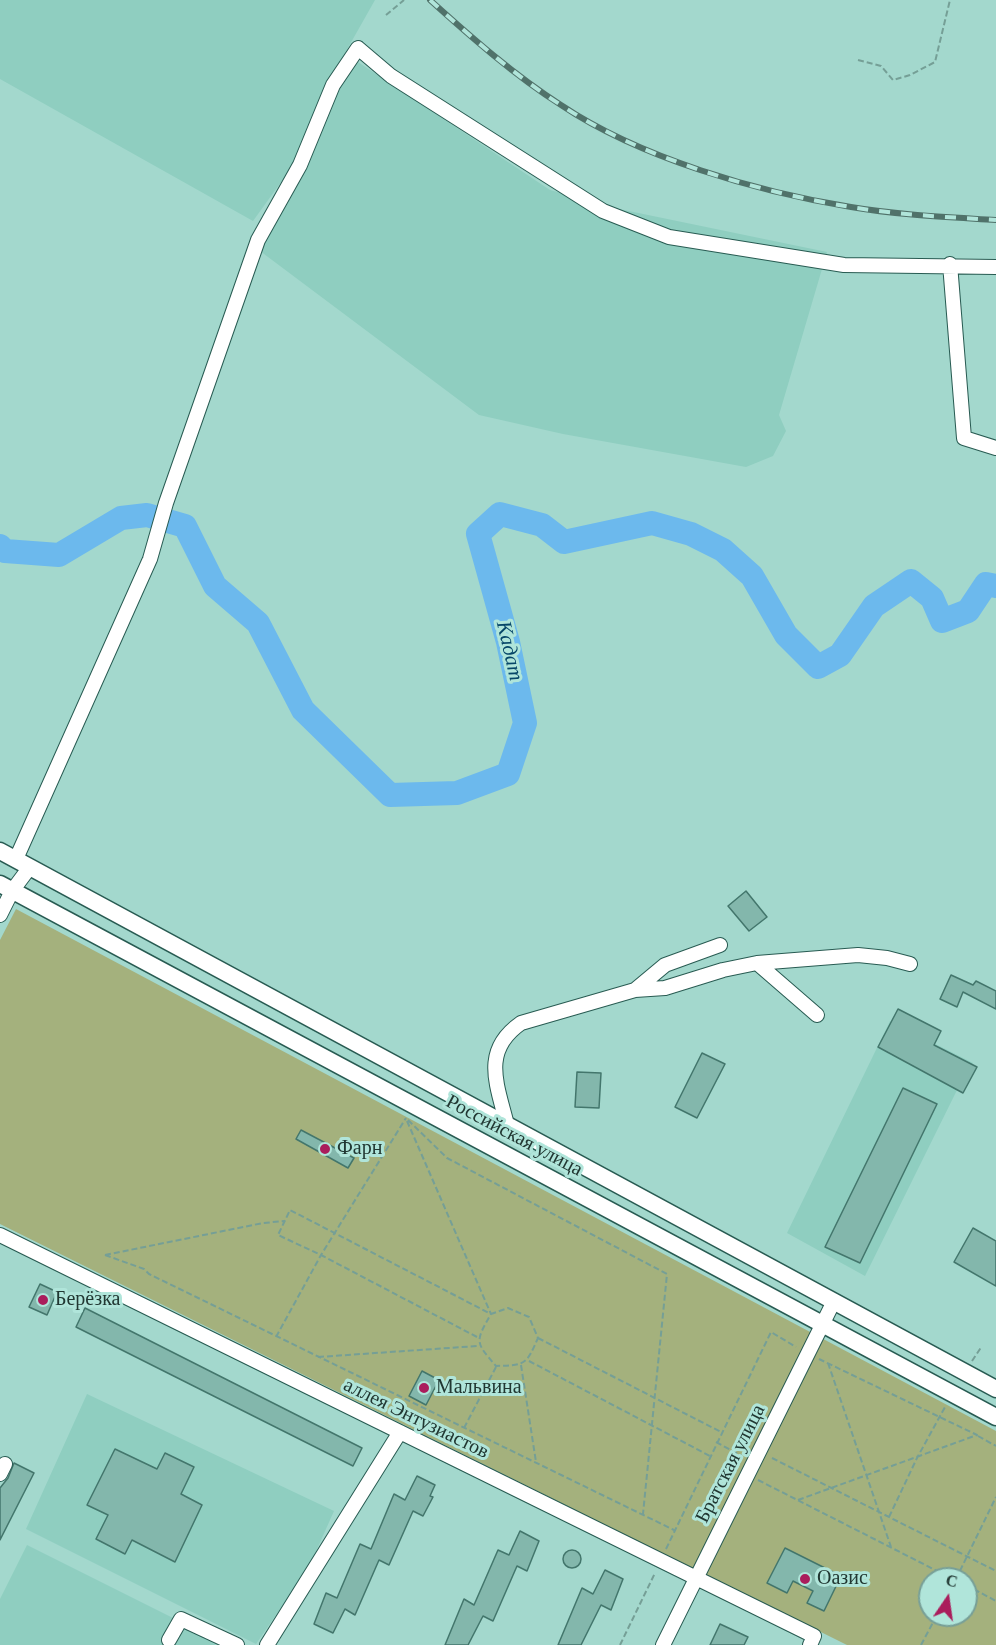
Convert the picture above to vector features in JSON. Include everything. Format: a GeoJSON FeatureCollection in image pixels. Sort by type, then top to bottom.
{"type":"FeatureCollection","features":[{"type":"Feature","properties":{"kind":"main road","name":"Российская улица"},"geometry":{"type":"LineString","coordinates":[[0,851],[996,1389]]}},
{"type":"Feature","properties":{"kind":"main road","name":"Российская улица"},"geometry":{"type":"LineString","coordinates":[[6,888],[996,1417]]}},
{"type":"Feature","properties":{"kind":"street"},"geometry":{"type":"LineString","coordinates":[[0,915],[6,888],[23,863],[43,802],[150,559],[166,503],[258,240],[300,165],[333,85],[358,48],[391,76],[603,211],[669,237],[844,265],[950,264],[996,267]]}},
{"type":"Feature","properties":{"kind":"street"},"geometry":{"type":"LineString","coordinates":[[950,264],[964,438],[996,448]]}},
{"type":"Feature","properties":{"kind":"street"},"geometry":{"type":"LineString","coordinates":[[635,990],[665,965],[720,945]]}},
{"type":"Feature","properties":{"kind":"street"},"geometry":{"type":"LineString","coordinates":[[507,1125],[495,1064],[501,1040],[508,1031],[537,1017],[635,990],[665,988],[723,970],[757,963],[858,955],[887,958],[910,964]]}},
{"type":"Feature","properties":{"kind":"street"},"geometry":{"type":"LineString","coordinates":[[757,963],[818,1015]]}},
{"type":"Feature","properties":{"kind":"street","name":"аллея Энтузиастов"},"geometry":{"type":"LineString","coordinates":[[0,1235],[660,1561],[812,1641]]}},
{"type":"Feature","properties":{"kind":"street","name":"Братская улица"},"geometry":{"type":"LineString","coordinates":[[663,1645],[696,1579],[759,1465],[834,1301]]}},
{"type":"Feature","properties":{"kind":"street"},"geometry":{"type":"LineString","coordinates":[[267,1645],[400,1432]]}},
{"type":"Feature","properties":{"kind":"street"},"geometry":{"type":"LineString","coordinates":[[169,1640],[181,1619],[237,1645]]}},
{"type":"Feature","properties":{"kind":"path"},"geometry":{"type":"LineString","coordinates":[[386,15],[404,0]]}},
{"type":"Feature","properties":{"kind":"path"},"geometry":{"type":"LineString","coordinates":[[858,60],[881,66],[893,80],[935,62],[950,0]]}},
{"type":"Feature","properties":{"kind":"path"},"geometry":{"type":"LineString","coordinates":[[276,1337],[321,1255],[406,1118]]}},
{"type":"Feature","properties":{"kind":"path"},"geometry":{"type":"LineString","coordinates":[[406,1118],[491,1314]]}},
{"type":"Feature","properties":{"kind":"path"},"geometry":{"type":"LineString","coordinates":[[406,1118],[447,1158],[667,1274],[642,1515]]}},
{"type":"Feature","properties":{"kind":"path"},"geometry":{"type":"LineString","coordinates":[[477,1337],[321,1255],[278,1235],[290,1210],[491,1314]]}},
{"type":"Feature","properties":{"kind":"path"},"geometry":{"type":"LineString","coordinates":[[285,1221],[263,1223],[105,1255],[144,1269],[149,1274],[315,1357],[675,1530]]}},
{"type":"Feature","properties":{"kind":"path"},"geometry":{"type":"LineString","coordinates":[[496,1366],[478,1346],[477,1337],[491,1314],[508,1308],[529,1317],[538,1338],[721,1432]]}},
{"type":"Feature","properties":{"kind":"path"},"geometry":{"type":"LineString","coordinates":[[620,1645],[771,1332],[808,1354],[996,1446]]}},
{"type":"Feature","properties":{"kind":"path"},"geometry":{"type":"LineString","coordinates":[[496,1366],[521,1365],[528,1360],[538,1338]]}},
{"type":"Feature","properties":{"kind":"path"},"geometry":{"type":"LineString","coordinates":[[315,1357],[478,1346]]}},
{"type":"Feature","properties":{"kind":"path"},"geometry":{"type":"LineString","coordinates":[[965,1372],[982,1346]]}},
{"type":"Feature","properties":{"kind":"path"},"geometry":{"type":"LineString","coordinates":[[528,1360],[710,1456]]}},
{"type":"Feature","properties":{"kind":"path"},"geometry":{"type":"LineString","coordinates":[[828,1363],[865,1477],[891,1547]]}},
{"type":"Feature","properties":{"kind":"path"},"geometry":{"type":"LineString","coordinates":[[521,1365],[536,1462]]}},
{"type":"Feature","properties":{"kind":"path"},"geometry":{"type":"LineString","coordinates":[[464,1428],[496,1366]]}},
{"type":"Feature","properties":{"kind":"path"},"geometry":{"type":"LineString","coordinates":[[889,1517],[916,1458],[952,1394]]}},
{"type":"Feature","properties":{"kind":"path"},"geometry":{"type":"LineString","coordinates":[[798,1500],[977,1436]]}},
{"type":"Feature","properties":{"kind":"path"},"geometry":{"type":"LineString","coordinates":[[716,1443],[759,1465]]}},
{"type":"Feature","properties":{"kind":"path"},"geometry":{"type":"LineString","coordinates":[[931,1567],[757,1479],[759,1465],[769,1456],[996,1571]]}},
{"type":"Feature","properties":{"kind":"path"},"geometry":{"type":"LineString","coordinates":[[963,1567],[996,1497]]}},
{"type":"Feature","properties":{"kind":"path"},"geometry":{"type":"LineString","coordinates":[[978,1591],[996,1600]]}},
{"type":"Feature","properties":{"kind":"path"},"geometry":{"type":"LineString","coordinates":[[921,1645],[931,1627]]}},
{"type":"Feature","properties":{"kind":"shaded area"},"geometry":{"type":"Polygon","coordinates":[[[0,0],[375,0],[336,69],[297,160],[253,221],[0,79],[0,0]]]}},
{"type":"Feature","properties":{"kind":"shaded area"},"geometry":{"type":"Polygon","coordinates":[[[349,56],[550,190],[619,209],[827,252],[779,415],[786,431],[773,456],[746,467],[563,434],[479,415],[260,251],[327,113],[349,56]]]}},
{"type":"Feature","properties":{"kind":"shaded area"},"geometry":{"type":"Polygon","coordinates":[[[16,909],[996,1431],[996,1645],[847,1645],[0,1224],[0,940],[16,909]]]}},
{"type":"Feature","properties":{"kind":"shaded area"},"geometry":{"type":"Polygon","coordinates":[[[890,1021],[973,1063],[960,1084],[865,1276],[787,1233],[890,1021]]]}},
{"type":"Feature","properties":{"kind":"shaded area"},"geometry":{"type":"Polygon","coordinates":[[[87,1394],[334,1511],[309,1567],[256,1644],[26,1529],[87,1394]]]}},
{"type":"Feature","properties":{"kind":"shaded area"},"geometry":{"type":"Polygon","coordinates":[[[27,1545],[227,1645],[0,1645],[0,1599],[27,1545]]]}},
{"type":"Feature","properties":{"kind":"building"},"geometry":{"type":"Polygon","coordinates":[[[746,891],[767,917],[749,931],[728,906],[746,891]]]}},
{"type":"Feature","properties":{"kind":"building"},"geometry":{"type":"Polygon","coordinates":[[[951,975],[973,985],[976,981],[996,991],[996,1009],[963,992],[957,1007],[940,999],[951,975]]]}},
{"type":"Feature","properties":{"kind":"building"},"geometry":{"type":"Polygon","coordinates":[[[898,1009],[941,1031],[934,1045],[977,1067],[963,1093],[878,1047],[898,1009]]]}},
{"type":"Feature","properties":{"kind":"building"},"geometry":{"type":"Polygon","coordinates":[[[702,1053],[725,1064],[697,1118],[675,1107],[702,1053]]]}},
{"type":"Feature","properties":{"kind":"building"},"geometry":{"type":"Polygon","coordinates":[[[577,1072],[601,1073],[599,1108],[575,1107],[577,1072]]]}},
{"type":"Feature","properties":{"kind":"building"},"geometry":{"type":"Polygon","coordinates":[[[903,1088],[937,1104],[860,1263],[825,1247],[903,1088]]]}},
{"type":"Feature","properties":{"kind":"building","name":"Фарн"},"geometry":{"type":"Polygon","coordinates":[[[301,1130],[354,1158],[348,1168],[296,1139],[301,1130]]]}},
{"type":"Feature","properties":{"kind":"building"},"geometry":{"type":"Polygon","coordinates":[[[973,1228],[996,1241],[996,1286],[954,1262],[973,1228]]]}},
{"type":"Feature","properties":{"kind":"building","name":"Берёзка"},"geometry":{"type":"Polygon","coordinates":[[[40,1284],[57,1292],[47,1315],[29,1307],[40,1284]]]}},
{"type":"Feature","properties":{"kind":"building"},"geometry":{"type":"Polygon","coordinates":[[[85,1308],[362,1448],[353,1466],[76,1327],[85,1308]]]}},
{"type":"Feature","properties":{"kind":"building","name":"Мальвина"},"geometry":{"type":"Polygon","coordinates":[[[422,1371],[439,1380],[426,1405],[409,1396],[422,1371]]]}},
{"type":"Feature","properties":{"kind":"building"},"geometry":{"type":"Polygon","coordinates":[[[115,1449],[157,1469],[165,1453],[194,1467],[181,1494],[202,1505],[175,1562],[132,1540],[125,1554],[96,1539],[108,1515],[87,1505],[115,1449]]]}},
{"type":"Feature","properties":{"kind":"building"},"geometry":{"type":"Polygon","coordinates":[[[14,1463],[34,1473],[0,1540],[0,1488],[8,1478],[14,1463]]]}},
{"type":"Feature","properties":{"kind":"building"},"geometry":{"type":"Polygon","coordinates":[[[417,1476],[435,1485],[430,1496],[433,1497],[423,1516],[413,1511],[389,1565],[379,1560],[355,1615],[345,1609],[333,1633],[314,1624],[326,1593],[337,1598],[360,1544],[371,1549],[394,1494],[405,1500],[417,1476]]]}},
{"type":"Feature","properties":{"kind":"building"},"geometry":{"type":"Polygon","coordinates":[[[520,1531],[539,1541],[527,1571],[517,1566],[493,1621],[483,1616],[468,1645],[445,1645],[464,1599],[474,1605],[498,1550],[509,1555],[520,1531]]]}},
{"type":"Feature","properties":{"kind":"building","name":"Оазис"},"geometry":{"type":"Polygon","coordinates":[[[785,1548],[841,1576],[824,1611],[807,1603],[813,1591],[793,1581],[787,1593],[767,1583],[785,1548]]]}},
{"type":"Feature","properties":{"kind":"building"},"geometry":{"type":"Polygon","coordinates":[[[572,1550],[580,1555],[581,1559],[576,1567],[572,1568],[564,1563],[563,1559],[568,1551],[572,1550]]]}},
{"type":"Feature","properties":{"kind":"building"},"geometry":{"type":"Polygon","coordinates":[[[605,1570],[623,1579],[611,1610],[601,1605],[581,1645],[558,1645],[582,1588],[593,1594],[605,1570]]]}},
{"type":"Feature","properties":{"kind":"building"},"geometry":{"type":"Polygon","coordinates":[[[720,1624],[748,1637],[744,1645],[710,1645],[720,1624]]]}},
{"type":"Feature","properties":{"kind":"waterway","name":"Кадат"},"geometry":{"type":"LineString","coordinates":[[0,546],[5,551],[59,555],[121,518],[147,515],[185,526],[215,586],[258,623],[303,710],[390,795],[457,793],[508,774],[525,723],[508,642],[478,534],[500,514],[542,525],[564,542],[652,523],[691,534],[723,550],[752,576],[786,635],[818,667],[840,655],[874,606],[911,581],[932,598],[942,621],[968,611],[986,584],[996,586]]}},
{"type":"Feature","properties":{"kind":"railway"},"geometry":{"type":"LineString","coordinates":[[430,0],[493,55],[561,105],[592,124],[663,157],[739,182],[851,207],[996,220]]}},
{"type":"Feature","properties":{"kind":"place","name":"Фарн"},"geometry":{"type":"Point","coordinates":[325,1149]}},
{"type":"Feature","properties":{"kind":"place","name":"Берёзка"},"geometry":{"type":"Point","coordinates":[43,1300]}},
{"type":"Feature","properties":{"kind":"place","name":"Мальвина"},"geometry":{"type":"Point","coordinates":[424,1388]}},
{"type":"Feature","properties":{"kind":"place","name":"Оазис"},"geometry":{"type":"Point","coordinates":[805,1579]}}]}
